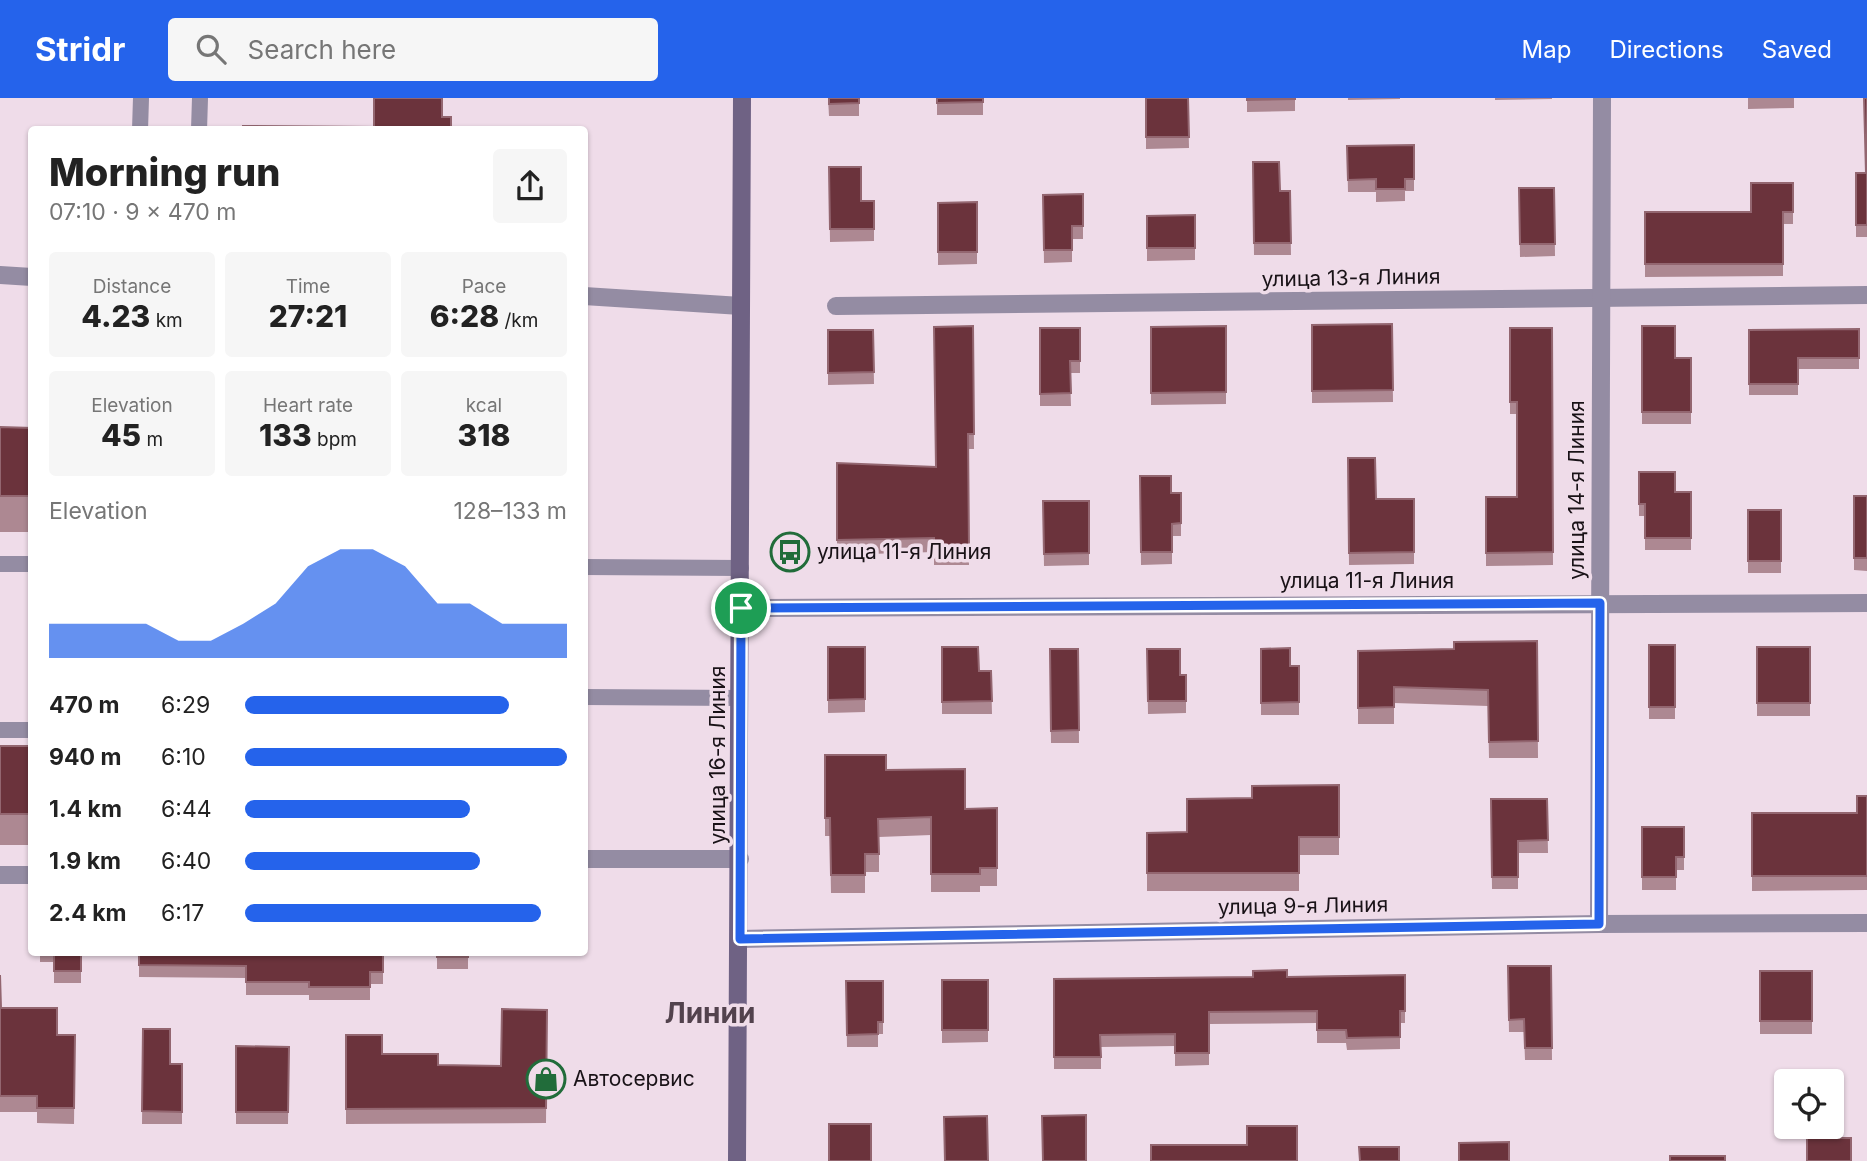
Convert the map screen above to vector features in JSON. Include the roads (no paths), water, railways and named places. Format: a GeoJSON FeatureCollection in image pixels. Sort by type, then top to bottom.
{"type":"FeatureCollection","features":[{"type":"Feature","properties":{"kind":"main road","name":"улица 16-я Линия"},"geometry":{"type":"LineString","coordinates":[[737,1161],[742,98]]}},
{"type":"Feature","properties":{"kind":"street","name":"улица 14-я Линия"},"geometry":{"type":"LineString","coordinates":[[1599,924],[1602,98]]}},
{"type":"Feature","properties":{"kind":"street"},"geometry":{"type":"LineString","coordinates":[[0,275],[28,277]]}},
{"type":"Feature","properties":{"kind":"street","name":"улица 13-я Линия"},"geometry":{"type":"LineString","coordinates":[[836,306],[1867,295]]}},
{"type":"Feature","properties":{"kind":"street"},"geometry":{"type":"LineString","coordinates":[[588,296],[741,306]]}},
{"type":"Feature","properties":{"kind":"street","name":"улица 11-я Линия"},"geometry":{"type":"LineString","coordinates":[[741,608],[1867,603]]}},
{"type":"Feature","properties":{"kind":"street"},"geometry":{"type":"LineString","coordinates":[[588,859],[740,859]]}},
{"type":"Feature","properties":{"kind":"street"},"geometry":{"type":"LineString","coordinates":[[0,875],[28,874]]}},
{"type":"Feature","properties":{"kind":"street","name":"улица 9-я Линия"},"geometry":{"type":"LineString","coordinates":[[740,939],[1599,924],[1867,923]]}},
{"type":"Feature","properties":{"kind":"lane"},"geometry":{"type":"LineString","coordinates":[[140,126],[141,98]]}},
{"type":"Feature","properties":{"kind":"lane"},"geometry":{"type":"LineString","coordinates":[[199,126],[200,98]]}},
{"type":"Feature","properties":{"kind":"lane"},"geometry":{"type":"LineString","coordinates":[[0,564],[28,564]]}},
{"type":"Feature","properties":{"kind":"lane"},"geometry":{"type":"LineString","coordinates":[[588,567],[741,568]]}},
{"type":"Feature","properties":{"kind":"lane"},"geometry":{"type":"LineString","coordinates":[[588,697],[740,698]]}},
{"type":"Feature","properties":{"kind":"lane"},"geometry":{"type":"LineString","coordinates":[[0,730],[28,730]]}},
{"type":"Feature","properties":{"kind":"place","name":"улица 11-я Линия"},"geometry":{"type":"Point","coordinates":[790,552]}},
{"type":"Feature","properties":{"kind":"place","name":"Автосервис"},"geometry":{"type":"Point","coordinates":[546,1079]}},
{"type":"Feature","properties":{"kind":"district","name":"Линии"},"geometry":{"type":"Point","coordinates":[710,1013]}}]}
